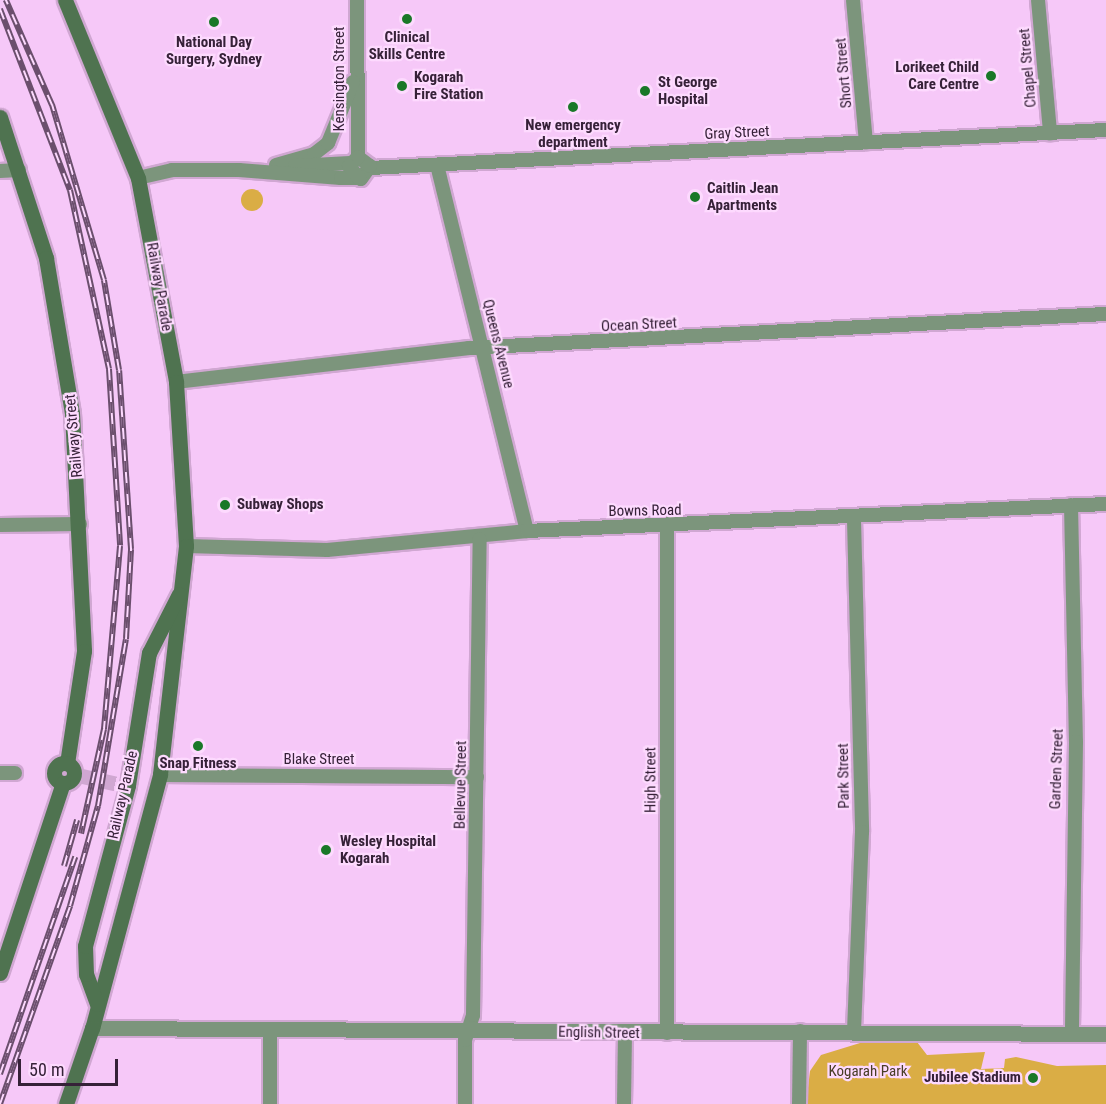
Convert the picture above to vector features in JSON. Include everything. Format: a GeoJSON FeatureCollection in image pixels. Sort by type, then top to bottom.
{"type":"FeatureCollection","features":[{"type":"Feature","properties":{"kind":"main road","name":"Railway Parade"},"geometry":{"type":"LineString","coordinates":[[65,0],[138,178],[176,382],[186,546],[178,648],[160,776],[92,1028],[66,1104]]}},
{"type":"Feature","properties":{"kind":"main road","name":"Railway Street"},"geometry":{"type":"LineString","coordinates":[[0,117],[46,258],[66,359],[80,524],[84,651],[71,774],[0,973]]}},
{"type":"Feature","properties":{"kind":"main road","name":"Railway Parade"},"geometry":{"type":"LineString","coordinates":[[97,1004],[86,974],[85,946],[123,784],[147,665],[182,589]]}},
{"type":"Feature","properties":{"kind":"main road"},"geometry":{"type":"LineString","coordinates":[[147,665],[159,647],[178,648]]}},
{"type":"Feature","properties":{"kind":"street","name":"Kensington Street"},"geometry":{"type":"LineString","coordinates":[[354,160],[357,0]]}},
{"type":"Feature","properties":{"kind":"street","name":"Short Street"},"geometry":{"type":"LineString","coordinates":[[853,0],[866,142]]}},
{"type":"Feature","properties":{"kind":"street","name":"Chapel Street"},"geometry":{"type":"LineString","coordinates":[[1038,0],[1050,133]]}},
{"type":"Feature","properties":{"kind":"street"},"geometry":{"type":"LineString","coordinates":[[276,165],[314,154],[328,143],[357,70]]}},
{"type":"Feature","properties":{"kind":"street","name":"Gray Street"},"geometry":{"type":"LineString","coordinates":[[370,168],[1106,130]]}},
{"type":"Feature","properties":{"kind":"street"},"geometry":{"type":"LineString","coordinates":[[138,178],[172,170],[239,170],[359,178],[370,168],[354,160],[239,170]]}},
{"type":"Feature","properties":{"kind":"street"},"geometry":{"type":"LineString","coordinates":[[354,160],[350,173],[359,178]]}},
{"type":"Feature","properties":{"kind":"street","name":"Queens Avenue"},"geometry":{"type":"LineString","coordinates":[[437,165],[527,531]]}},
{"type":"Feature","properties":{"kind":"street"},"geometry":{"type":"LineString","coordinates":[[0,171],[19,170]]}},
{"type":"Feature","properties":{"kind":"street","name":"Ocean Street"},"geometry":{"type":"LineString","coordinates":[[176,382],[483,349],[1106,314]]}},
{"type":"Feature","properties":{"kind":"street","name":"Bowns Road"},"geometry":{"type":"LineString","coordinates":[[186,546],[327,550],[480,538],[527,531],[854,520],[1106,504]]}},
{"type":"Feature","properties":{"kind":"street","name":"Garden Street"},"geometry":{"type":"LineString","coordinates":[[1071,505],[1076,742],[1072,1034]]}},
{"type":"Feature","properties":{"kind":"street","name":"Park Street"},"geometry":{"type":"LineString","coordinates":[[854,520],[862,832],[854,1031]]}},
{"type":"Feature","properties":{"kind":"street"},"geometry":{"type":"LineString","coordinates":[[0,525],[80,524]]}},
{"type":"Feature","properties":{"kind":"street","name":"High Street"},"geometry":{"type":"LineString","coordinates":[[667,527],[667,1033]]}},
{"type":"Feature","properties":{"kind":"street","name":"Bellevue Street"},"geometry":{"type":"LineString","coordinates":[[465,1104],[468,1030],[473,1015],[480,538]]}},
{"type":"Feature","properties":{"kind":"street"},"geometry":{"type":"LineString","coordinates":[[0,773],[15,773]]}},
{"type":"Feature","properties":{"kind":"street","name":"Blake Street"},"geometry":{"type":"LineString","coordinates":[[160,776],[477,777]]}},
{"type":"Feature","properties":{"kind":"street","name":"English Street"},"geometry":{"type":"LineString","coordinates":[[92,1028],[468,1030],[625,1034],[854,1031],[1106,1034]]}},
{"type":"Feature","properties":{"kind":"street"},"geometry":{"type":"LineString","coordinates":[[270,1029],[270,1104]]}},
{"type":"Feature","properties":{"kind":"street"},"geometry":{"type":"LineString","coordinates":[[799,1104],[800,1031]]}},
{"type":"Feature","properties":{"kind":"street"},"geometry":{"type":"LineString","coordinates":[[624,1104],[625,1034]]}},
{"type":"Feature","properties":{"kind":"green space"},"geometry":{"type":"Polygon","coordinates":[[[252,189],[260,192],[263,200],[260,208],[252,211],[244,208],[241,200],[244,192],[252,189]]]}},
{"type":"Feature","properties":{"kind":"green space","name":"Kogarah Park"},"geometry":{"type":"Polygon","coordinates":[[[873,1039],[917,1042],[927,1055],[985,1052],[981,1069],[1004,1068],[1005,1059],[1016,1057],[1057,1066],[1106,1065],[1106,1104],[806,1104],[810,1071],[821,1055],[873,1039]]]}},
{"type":"Feature","properties":{"kind":"tunnel"},"geometry":{"type":"LineString","coordinates":[[78,775],[118,784]]}},
{"type":"Feature","properties":{"kind":"railway"},"geometry":{"type":"LineString","coordinates":[[0,1104],[70,906],[98,806],[126,639],[131,549],[119,370],[104,280],[52,105],[6,0]]}},
{"type":"Feature","properties":{"kind":"railway"},"geometry":{"type":"LineString","coordinates":[[0,9],[70,190],[109,369],[120,546],[104,729],[81,834]]}},
{"type":"Feature","properties":{"kind":"railway"},"geometry":{"type":"LineString","coordinates":[[64,866],[77,820]]}},
{"type":"Feature","properties":{"kind":"railway"},"geometry":{"type":"LineString","coordinates":[[0,1074],[75,857]]}},
{"type":"Feature","properties":{"kind":"place","name":"Clinical Skills Centre"},"geometry":{"type":"Point","coordinates":[407,19]}},
{"type":"Feature","properties":{"kind":"place","name":"National Day Surgery, Sydney"},"geometry":{"type":"Point","coordinates":[214,22]}},
{"type":"Feature","properties":{"kind":"place","name":"Lorikeet Child Care Centre"},"geometry":{"type":"Point","coordinates":[991,76]}},
{"type":"Feature","properties":{"kind":"place","name":"Kogarah Fire Station"},"geometry":{"type":"Point","coordinates":[402,86]}},
{"type":"Feature","properties":{"kind":"place","name":"St George Hospital"},"geometry":{"type":"Point","coordinates":[645,91]}},
{"type":"Feature","properties":{"kind":"place","name":"New emergency department"},"geometry":{"type":"Point","coordinates":[573,107]}},
{"type":"Feature","properties":{"kind":"place","name":"Caitlin Jean Apartments"},"geometry":{"type":"Point","coordinates":[695,197]}},
{"type":"Feature","properties":{"kind":"place","name":"Subway Shops"},"geometry":{"type":"Point","coordinates":[225,505]}},
{"type":"Feature","properties":{"kind":"place","name":"Snap Fitness"},"geometry":{"type":"Point","coordinates":[198,746]}},
{"type":"Feature","properties":{"kind":"place","name":"Wesley Hospital Kogarah"},"geometry":{"type":"Point","coordinates":[326,850]}},
{"type":"Feature","properties":{"kind":"place","name":"Jubilee Stadium"},"geometry":{"type":"Point","coordinates":[1033,1078]}}]}
